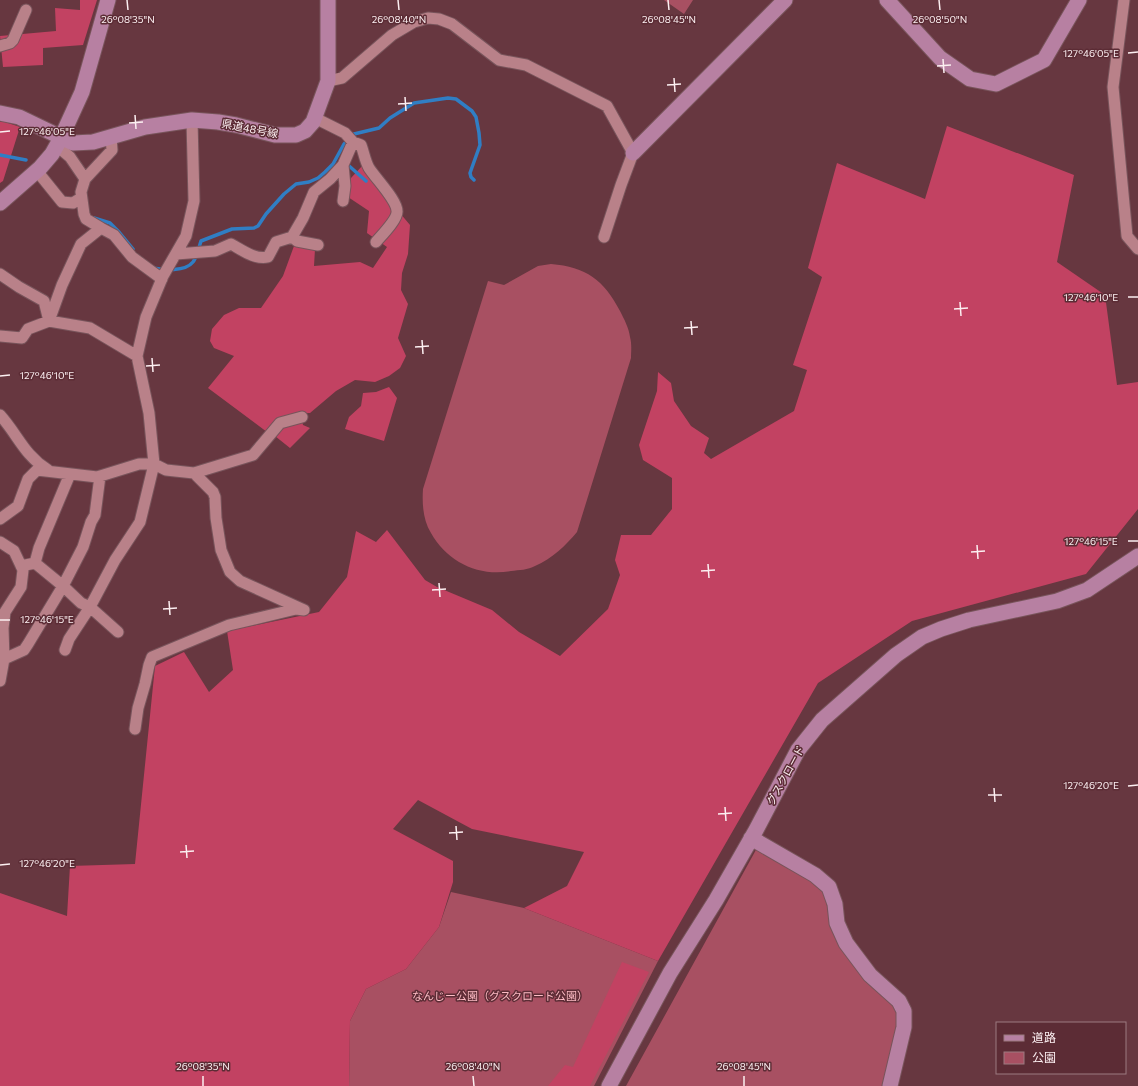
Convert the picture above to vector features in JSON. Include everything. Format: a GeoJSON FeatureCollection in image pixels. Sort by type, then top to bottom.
{"type":"FeatureCollection","features":[{"type":"Feature","properties":{"kind":"street"},"geometry":{"type":"LineString","coordinates":[[0,203],[37,171],[52,154],[59,142],[82,92],[108,0]]}},
{"type":"Feature","properties":{"kind":"street","name":"県道48号線"},"geometry":{"type":"LineString","coordinates":[[0,112],[20,117],[59,142],[93,142],[145,128],[192,120],[236,125],[275,135],[296,135],[305,131],[315,118],[328,81],[328,0]]}},
{"type":"Feature","properties":{"kind":"street"},"geometry":{"type":"LineString","coordinates":[[604,237],[633,153],[785,0]]}},
{"type":"Feature","properties":{"kind":"street"},"geometry":{"type":"LineString","coordinates":[[887,0],[940,58],[970,79],[996,84],[1044,60],[1079,0]]}},
{"type":"Feature","properties":{"kind":"street"},"geometry":{"type":"LineString","coordinates":[[1124,0],[1113,87],[1127,236],[1138,249]]}},
{"type":"Feature","properties":{"kind":"street"},"geometry":{"type":"LineString","coordinates":[[0,46],[10,43],[13,40],[26,10]]}},
{"type":"Feature","properties":{"kind":"street"},"geometry":{"type":"LineString","coordinates":[[328,81],[342,78],[392,35],[408,25],[428,18],[439,19],[452,24],[499,60],[526,65],[607,106],[633,153]]}},
{"type":"Feature","properties":{"kind":"street"},"geometry":{"type":"LineString","coordinates":[[315,118],[361,145],[368,166],[377,180],[394,200],[397,212],[394,219],[376,242]]}},
{"type":"Feature","properties":{"kind":"street"},"geometry":{"type":"LineString","coordinates":[[64,650],[69,639],[90,607],[116,560],[140,522],[154,464],[149,413],[137,356],[146,317],[163,278],[186,236],[194,200],[192,120]]}},
{"type":"Feature","properties":{"kind":"street"},"geometry":{"type":"LineString","coordinates":[[111,137],[112,150],[85,179],[81,195],[86,219],[114,235],[132,257],[163,278]]}},
{"type":"Feature","properties":{"kind":"street"},"geometry":{"type":"LineString","coordinates":[[343,201],[345,186],[343,165],[350,139]]}},
{"type":"Feature","properties":{"kind":"street"},"geometry":{"type":"LineString","coordinates":[[59,142],[85,179]]}},
{"type":"Feature","properties":{"kind":"street"},"geometry":{"type":"LineString","coordinates":[[174,258],[188,253],[215,251],[231,244],[254,256],[262,258],[268,257],[276,242],[292,237],[303,218],[314,192],[330,179],[343,165]]}},
{"type":"Feature","properties":{"kind":"street"},"geometry":{"type":"LineString","coordinates":[[37,171],[62,202],[73,203],[81,195]]}},
{"type":"Feature","properties":{"kind":"street"},"geometry":{"type":"LineString","coordinates":[[49,321],[62,285],[81,244],[101,228]]}},
{"type":"Feature","properties":{"kind":"street"},"geometry":{"type":"LineString","coordinates":[[292,237],[297,241],[318,245]]}},
{"type":"Feature","properties":{"kind":"street"},"geometry":{"type":"LineString","coordinates":[[0,274],[44,300],[49,321]]}},
{"type":"Feature","properties":{"kind":"street"},"geometry":{"type":"LineString","coordinates":[[0,336],[22,338],[28,329],[49,321],[90,328],[137,356]]}},
{"type":"Feature","properties":{"kind":"street"},"geometry":{"type":"LineString","coordinates":[[0,417],[27,453],[38,464],[51,472]]}},
{"type":"Feature","properties":{"kind":"street"},"geometry":{"type":"LineString","coordinates":[[0,519],[18,506],[28,479],[36,470],[97,477],[139,464],[154,464],[166,470],[194,474],[252,455],[280,423],[302,417]]}},
{"type":"Feature","properties":{"kind":"street"},"geometry":{"type":"LineString","coordinates":[[35,563],[38,548],[70,474]]}},
{"type":"Feature","properties":{"kind":"street"},"geometry":{"type":"LineString","coordinates":[[135,729],[138,708],[152,658],[229,625],[296,609],[304,610],[240,582],[230,572],[221,550],[213,492],[194,474]]}},
{"type":"Feature","properties":{"kind":"street"},"geometry":{"type":"LineString","coordinates":[[4,659],[24,650],[63,586],[83,547],[91,522],[95,516],[100,476]]}},
{"type":"Feature","properties":{"kind":"street"},"geometry":{"type":"LineString","coordinates":[[0,542],[14,551],[23,570],[21,587],[5,612],[3,628],[4,659],[0,681]]}},
{"type":"Feature","properties":{"kind":"street","name":"グスクロード"},"geometry":{"type":"LineString","coordinates":[[609,1086],[670,973],[716,900],[798,750],[822,720],[896,655],[922,637],[970,620],[1057,601],[1087,590],[1138,556]]}},
{"type":"Feature","properties":{"kind":"street"},"geometry":{"type":"LineString","coordinates":[[35,563],[63,586],[80,603],[90,607],[118,632]]}},
{"type":"Feature","properties":{"kind":"street"},"geometry":{"type":"LineString","coordinates":[[21,566],[35,563]]}},
{"type":"Feature","properties":{"kind":"street"},"geometry":{"type":"LineString","coordinates":[[751,838],[815,875],[829,886],[835,904],[837,923],[846,943],[870,975],[899,1001],[904,1011],[904,1026],[890,1086]]}},
{"type":"Feature","properties":{"kind":"green space"},"geometry":{"type":"Polygon","coordinates":[[[664,0],[693,0],[684,14],[664,0]]]}},
{"type":"Feature","properties":{"kind":"green space"},"geometry":{"type":"Polygon","coordinates":[[[551,264],[574,268],[584,272],[593,277],[607,291],[614,300],[627,327],[631,342],[631,358],[577,532],[553,556],[532,567],[523,570],[487,572],[465,565],[446,552],[438,543],[428,528],[423,506],[423,489],[488,281],[504,285],[538,266],[551,264]]]}},
{"type":"Feature","properties":{"kind":"green space"},"geometry":{"type":"Polygon","coordinates":[[[757,848],[824,889],[831,929],[860,973],[901,1010],[883,1086],[626,1086],[757,848]]]}},
{"type":"Feature","properties":{"kind":"green space","name":"なんじー公園（グスクロード公園）"},"geometry":{"type":"Polygon","coordinates":[[[451,892],[524,908],[658,961],[594,1086],[349,1086],[350,1021],[366,989],[406,969],[439,927],[451,892]]]}},
{"type":"Feature","properties":{"kind":"shaded area"},"geometry":{"type":"Polygon","coordinates":[[[80,0],[97,0],[83,45],[43,48],[43,65],[3,67],[0,36],[56,31],[55,8],[80,10],[80,0]]]}},
{"type":"Feature","properties":{"kind":"shaded area"},"geometry":{"type":"Polygon","coordinates":[[[0,122],[5,122],[20,127],[3,181],[0,183],[0,122]]]}},
{"type":"Feature","properties":{"kind":"shaded area"},"geometry":{"type":"Polygon","coordinates":[[[947,126],[1074,175],[1057,262],[1105,295],[1117,385],[1138,382],[1138,509],[1086,574],[912,621],[818,683],[658,961],[524,908],[567,886],[584,852],[472,829],[418,800],[393,829],[453,861],[453,882],[439,927],[406,969],[366,989],[350,1021],[349,1086],[0,1086],[0,893],[67,916],[70,866],[135,864],[155,666],[184,652],[209,692],[233,670],[227,631],[319,612],[347,577],[356,531],[376,542],[387,530],[425,580],[437,587],[492,610],[519,632],[560,656],[608,609],[620,575],[615,560],[621,535],[651,535],[672,509],[672,478],[643,460],[639,445],[657,391],[658,372],[671,383],[674,401],[691,426],[709,438],[704,453],[711,459],[794,411],[807,370],[793,365],[822,277],[808,268],[837,163],[925,199],[947,126]]]}},
{"type":"Feature","properties":{"kind":"shaded area"},"geometry":{"type":"Polygon","coordinates":[[[363,165],[410,225],[408,254],[402,273],[401,290],[408,304],[398,338],[406,356],[400,368],[389,376],[375,382],[355,380],[336,391],[310,413],[301,413],[267,432],[208,388],[234,356],[214,348],[210,341],[212,329],[224,315],[239,308],[261,308],[283,276],[294,246],[315,249],[314,266],[360,262],[373,268],[387,247],[367,233],[369,211],[348,197],[351,178],[363,165]]]}},
{"type":"Feature","properties":{"kind":"shaded area"},"geometry":{"type":"Polygon","coordinates":[[[389,387],[397,398],[384,441],[345,429],[349,417],[361,406],[363,393],[376,392],[389,387]]]}},
{"type":"Feature","properties":{"kind":"shaded area"},"geometry":{"type":"Polygon","coordinates":[[[302,421],[303,425],[310,428],[290,448],[275,436],[283,427],[302,421]]]}},
{"type":"Feature","properties":{"kind":"shaded area"},"geometry":{"type":"Polygon","coordinates":[[[622,962],[649,972],[590,1086],[548,1086],[565,1065],[573,1067],[622,962]]]}},
{"type":"Feature","properties":{"kind":"waterway"},"geometry":{"type":"LineString","coordinates":[[153,268],[168,270],[180,269],[193,262],[197,255],[201,241],[232,229],[254,228],[258,226],[266,214],[284,194],[296,184],[309,182],[318,178],[325,172],[333,164],[344,144],[354,134],[379,128],[390,118],[414,103],[448,98],[456,99],[472,111],[476,117],[480,145],[470,173],[474,180]]}},
{"type":"Feature","properties":{"kind":"waterway"},"geometry":{"type":"LineString","coordinates":[[0,155],[26,160]]}},
{"type":"Feature","properties":{"kind":"waterway"},"geometry":{"type":"LineString","coordinates":[[348,165],[366,181]]}},
{"type":"Feature","properties":{"kind":"waterway"},"geometry":{"type":"LineString","coordinates":[[94,218],[110,223],[133,249]]}}]}
